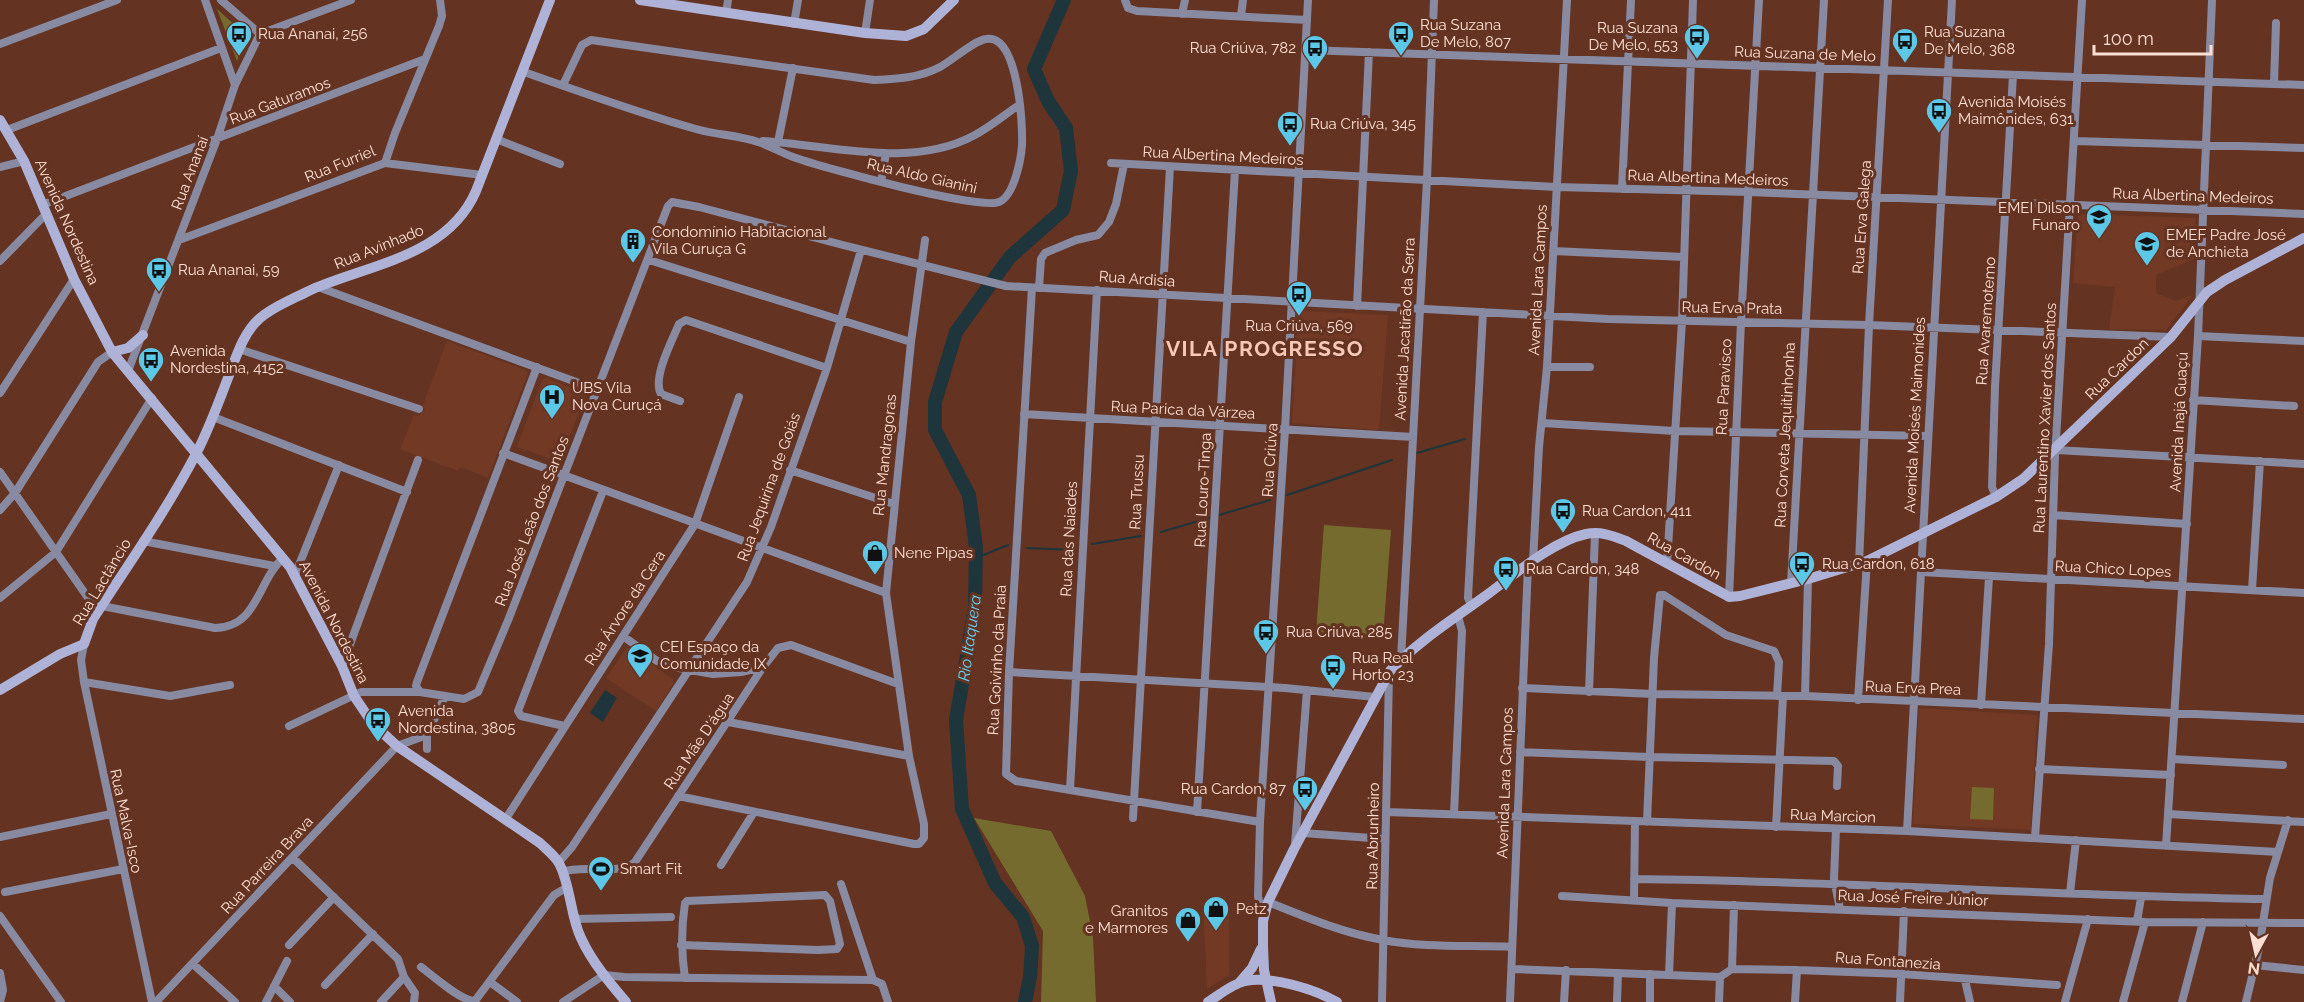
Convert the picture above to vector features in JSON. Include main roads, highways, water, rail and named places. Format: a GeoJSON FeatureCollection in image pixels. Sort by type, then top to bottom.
{"type":"FeatureCollection","features":[{"type":"Feature","properties":{"kind":"water"},"geometry":{"type":"Polygon","coordinates":[[[605,690],[617,698],[603,722],[590,713],[605,690]]]}},
{"type":"Feature","properties":{"kind":"waterway","name":"Rio Itaquera"},"geometry":{"type":"LineString","coordinates":[[1025,1002],[1030,977],[1032,946],[1023,917],[995,883],[962,809],[956,720],[975,608],[976,547],[969,495],[935,430],[935,402],[956,332],[1010,257],[1063,210],[1071,171],[1066,128],[1048,101],[1034,69],[1064,0]]}},
{"type":"Feature","properties":{"kind":"waterway"},"geometry":{"type":"LineString","coordinates":[[1417,453],[1465,439]]}},
{"type":"Feature","properties":{"kind":"waterway"},"geometry":{"type":"LineString","coordinates":[[1287,495],[1392,460]]}},
{"type":"Feature","properties":{"kind":"waterway"},"geometry":{"type":"LineString","coordinates":[[1161,532],[1270,500]]}},
{"type":"Feature","properties":{"kind":"waterway"},"geometry":{"type":"LineString","coordinates":[[1092,544],[1141,536]]}},
{"type":"Feature","properties":{"kind":"waterway"},"geometry":{"type":"LineString","coordinates":[[976,558],[1008,545]]}},
{"type":"Feature","properties":{"kind":"waterway"},"geometry":{"type":"LineString","coordinates":[[1027,548],[1074,550]]}},
{"type":"Feature","properties":{"kind":"place","name":"Rua Ananai, 256"},"geometry":{"type":"Point","coordinates":[239,57]}},
{"type":"Feature","properties":{"kind":"place","name":"Rua Suzana De Melo, 807"},"geometry":{"type":"Point","coordinates":[1401,57]}},
{"type":"Feature","properties":{"kind":"place","name":"Rua Suzana De Melo, 553"},"geometry":{"type":"Point","coordinates":[1697,60]}},
{"type":"Feature","properties":{"kind":"place","name":"Rua Suzana De Melo, 368"},"geometry":{"type":"Point","coordinates":[1905,64]}},
{"type":"Feature","properties":{"kind":"place","name":"Rua Criúva, 782"},"geometry":{"type":"Point","coordinates":[1315,71]}},
{"type":"Feature","properties":{"kind":"place","name":"Avenida Moisés Maimônides, 631"},"geometry":{"type":"Point","coordinates":[1939,134]}},
{"type":"Feature","properties":{"kind":"place","name":"Rua Criúva, 345"},"geometry":{"type":"Point","coordinates":[1290,147]}},
{"type":"Feature","properties":{"kind":"place","name":"EMEI Dilson Funaro"},"geometry":{"type":"Point","coordinates":[2099,240]}},
{"type":"Feature","properties":{"kind":"place","name":"Condomínio Habitacional Vila Curuça G"},"geometry":{"type":"Point","coordinates":[633,264]}},
{"type":"Feature","properties":{"kind":"place","name":"EMEF Padre José de Anchieta"},"geometry":{"type":"Point","coordinates":[2147,267]}},
{"type":"Feature","properties":{"kind":"place","name":"Rua Ananai, 59"},"geometry":{"type":"Point","coordinates":[159,293]}},
{"type":"Feature","properties":{"kind":"place","name":"Rua Criúva, 569"},"geometry":{"type":"Point","coordinates":[1299,317]}},
{"type":"Feature","properties":{"kind":"place","name":"Avenida Nordestina, 4152"},"geometry":{"type":"Point","coordinates":[151,383]}},
{"type":"Feature","properties":{"kind":"place","name":"UBS Vila Nova Curuçá"},"geometry":{"type":"Point","coordinates":[552,420]}},
{"type":"Feature","properties":{"kind":"place","name":"Rua Cardon, 411"},"geometry":{"type":"Point","coordinates":[1563,534]}},
{"type":"Feature","properties":{"kind":"place","name":"Nene Pipas"},"geometry":{"type":"Point","coordinates":[875,576]}},
{"type":"Feature","properties":{"kind":"place","name":"Rua Cardon, 618"},"geometry":{"type":"Point","coordinates":[1802,587]}},
{"type":"Feature","properties":{"kind":"place","name":"Rua Cardon, 348"},"geometry":{"type":"Point","coordinates":[1506,592]}},
{"type":"Feature","properties":{"kind":"place","name":"Rua Criúva, 285"},"geometry":{"type":"Point","coordinates":[1266,655]}},
{"type":"Feature","properties":{"kind":"place","name":"CEI Espaço da Comunidade IX"},"geometry":{"type":"Point","coordinates":[640,679]}},
{"type":"Feature","properties":{"kind":"place","name":"Rua Real Horto, 23"},"geometry":{"type":"Point","coordinates":[1333,690]}},
{"type":"Feature","properties":{"kind":"place","name":"Avenida Nordestina, 3805"},"geometry":{"type":"Point","coordinates":[378,743]}},
{"type":"Feature","properties":{"kind":"place","name":"Rua Cardon, 87"},"geometry":{"type":"Point","coordinates":[1305,812]}},
{"type":"Feature","properties":{"kind":"place","name":"Smart Fit"},"geometry":{"type":"Point","coordinates":[601,892]}},
{"type":"Feature","properties":{"kind":"place","name":"Petz"},"geometry":{"type":"Point","coordinates":[1216,932]}},
{"type":"Feature","properties":{"kind":"place","name":"Granitos e Marmores"},"geometry":{"type":"Point","coordinates":[1188,943]}},
{"type":"Feature","properties":{"kind":"district","name":"VILA PROGRESSO"},"geometry":{"type":"Point","coordinates":[1265,349]}}]}
